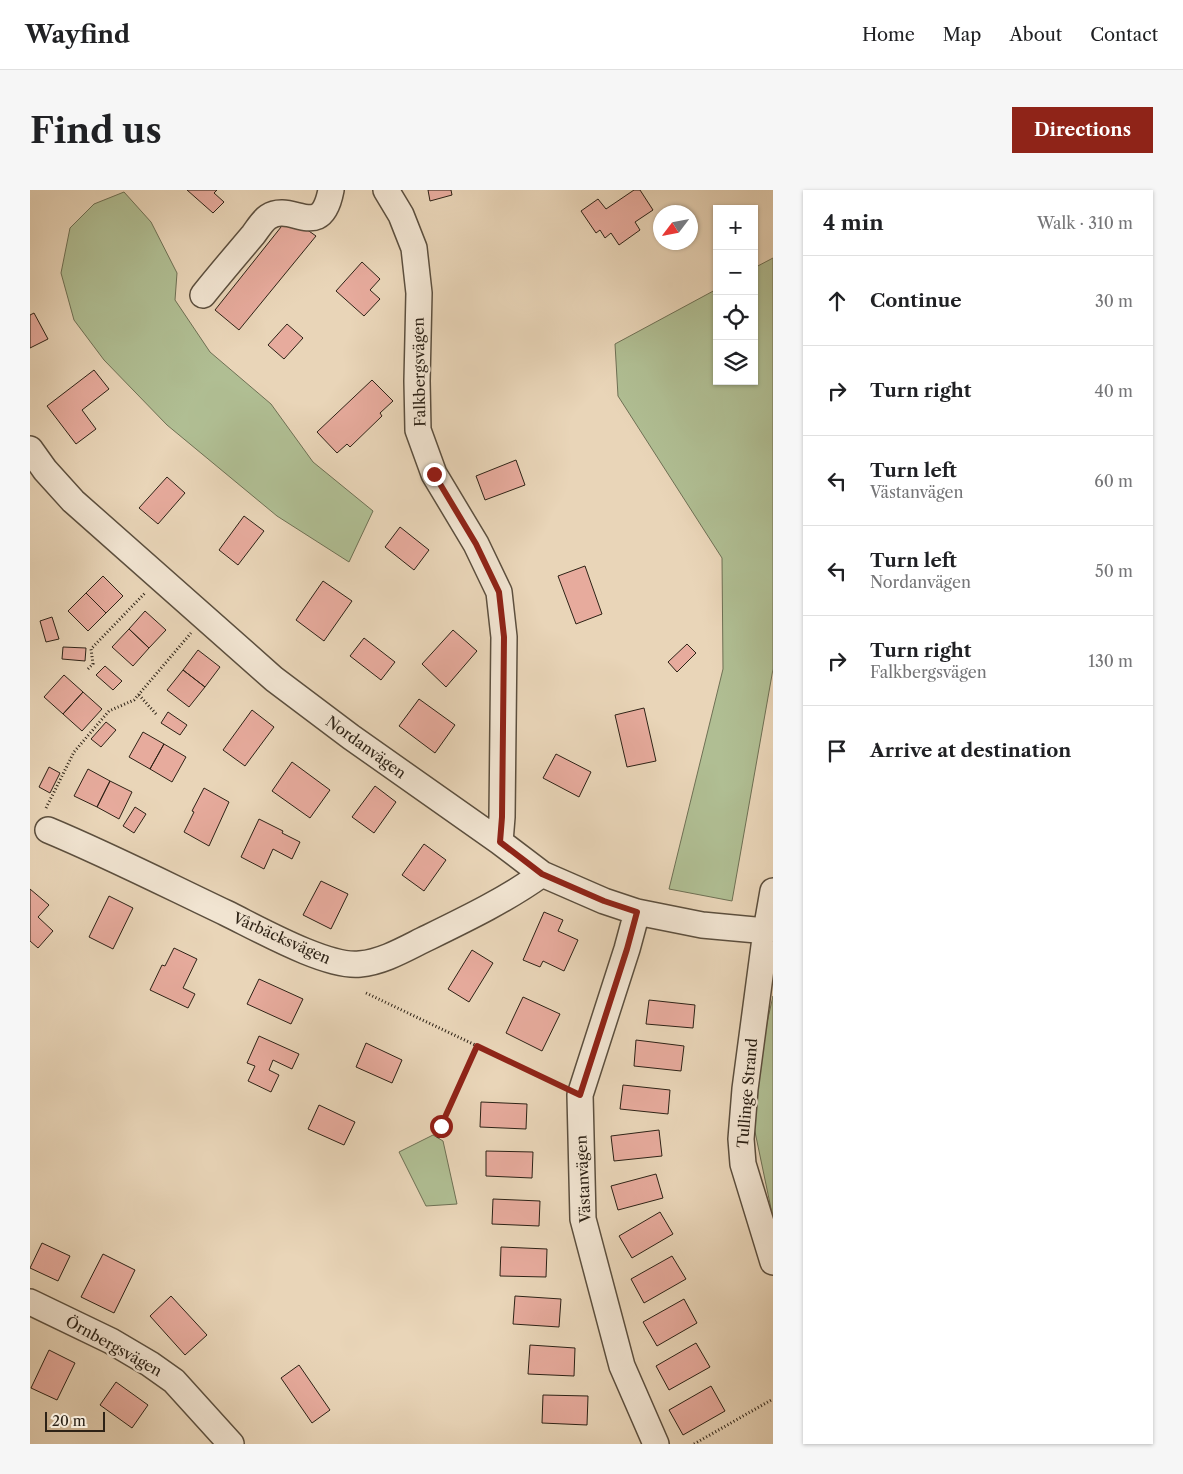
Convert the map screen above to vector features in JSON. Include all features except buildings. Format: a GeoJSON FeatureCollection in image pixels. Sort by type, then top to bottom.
{"type":"FeatureCollection","features":[{"type":"Feature","properties":{"kind":"street"},"geometry":{"type":"LineString","coordinates":[[203,295],[266,218],[284,213],[302,218],[314,218],[323,211],[330,198],[331,190]]}},
{"type":"Feature","properties":{"kind":"street","name":"Falkbergsvägen"},"geometry":{"type":"LineString","coordinates":[[386,190],[402,216],[414,248],[419,293],[418,430],[434,474],[476,544],[499,592],[504,637],[502,817],[500,842]]}},
{"type":"Feature","properties":{"kind":"street","name":"Nordanvägen"},"geometry":{"type":"LineString","coordinates":[[30,450],[73,501],[282,685],[542,874],[604,901],[637,912],[702,925],[766,931]]}},
{"type":"Feature","properties":{"kind":"street","name":"Vårbäcksvägen"},"geometry":{"type":"LineString","coordinates":[[46,820],[91,848],[288,943],[322,957],[346,964],[361,964],[392,956],[515,892],[542,874]]}},
{"type":"Feature","properties":{"kind":"street","name":"Tullinge Strand"},"geometry":{"type":"LineString","coordinates":[[773,891],[745,1089],[741,1139],[742,1164],[773,1262]]}},
{"type":"Feature","properties":{"kind":"street","name":"Västanvägen"},"geometry":{"type":"LineString","coordinates":[[637,912],[580,1095],[582,1219],[622,1366],[656,1444]]}},
{"type":"Feature","properties":{"kind":"street","name":"Örnbergsvägen"},"geometry":{"type":"LineString","coordinates":[[30,1302],[111,1341],[150,1364],[174,1381],[231,1444]]}},
{"type":"Feature","properties":{"kind":"path"},"geometry":{"type":"LineString","coordinates":[[88,669],[93,664],[91,649],[160,579]]}},
{"type":"Feature","properties":{"kind":"path"},"geometry":{"type":"LineString","coordinates":[[46,820],[74,752],[109,711],[134,700],[139,695],[204,618]]}},
{"type":"Feature","properties":{"kind":"path"},"geometry":{"type":"LineString","coordinates":[[139,695],[157,715]]}},
{"type":"Feature","properties":{"kind":"path"},"geometry":{"type":"LineString","coordinates":[[366,993],[580,1095]]}},
{"type":"Feature","properties":{"kind":"path"},"geometry":{"type":"LineString","coordinates":[[438,1138],[441,1126],[477,1046]]}},
{"type":"Feature","properties":{"kind":"path"},"geometry":{"type":"LineString","coordinates":[[694,1444],[773,1400]]}},
{"type":"Feature","properties":{"kind":"green space"},"geometry":{"type":"Polygon","coordinates":[[[124,192],[151,222],[177,273],[175,300],[210,352],[271,404],[313,462],[373,511],[349,562],[277,516],[167,425],[104,360],[74,320],[61,273],[70,228],[94,204],[124,192]]]}},
{"type":"Feature","properties":{"kind":"green space"},"geometry":{"type":"Polygon","coordinates":[[[773,258],[773,669],[732,901],[669,889],[723,669],[722,558],[618,396],[615,344],[713,291],[713,385],[758,385],[758,266],[773,258]]]}},
{"type":"Feature","properties":{"kind":"green space"},"geometry":{"type":"Polygon","coordinates":[[[773,996],[773,1218],[749,1103],[773,996]]]}},
{"type":"Feature","properties":{"kind":"green space"},"geometry":{"type":"Polygon","coordinates":[[[433,1135],[443,1141],[457,1204],[426,1206],[399,1152],[433,1135]]]}},
{"type":"Feature","properties":{"kind":"route"},"geometry":{"type":"LineString","coordinates":[[434,474],[476,544],[499,592],[504,637],[502,817],[500,842],[542,874],[604,901],[637,912],[580,1095],[477,1046],[441,1126]]}}]}
